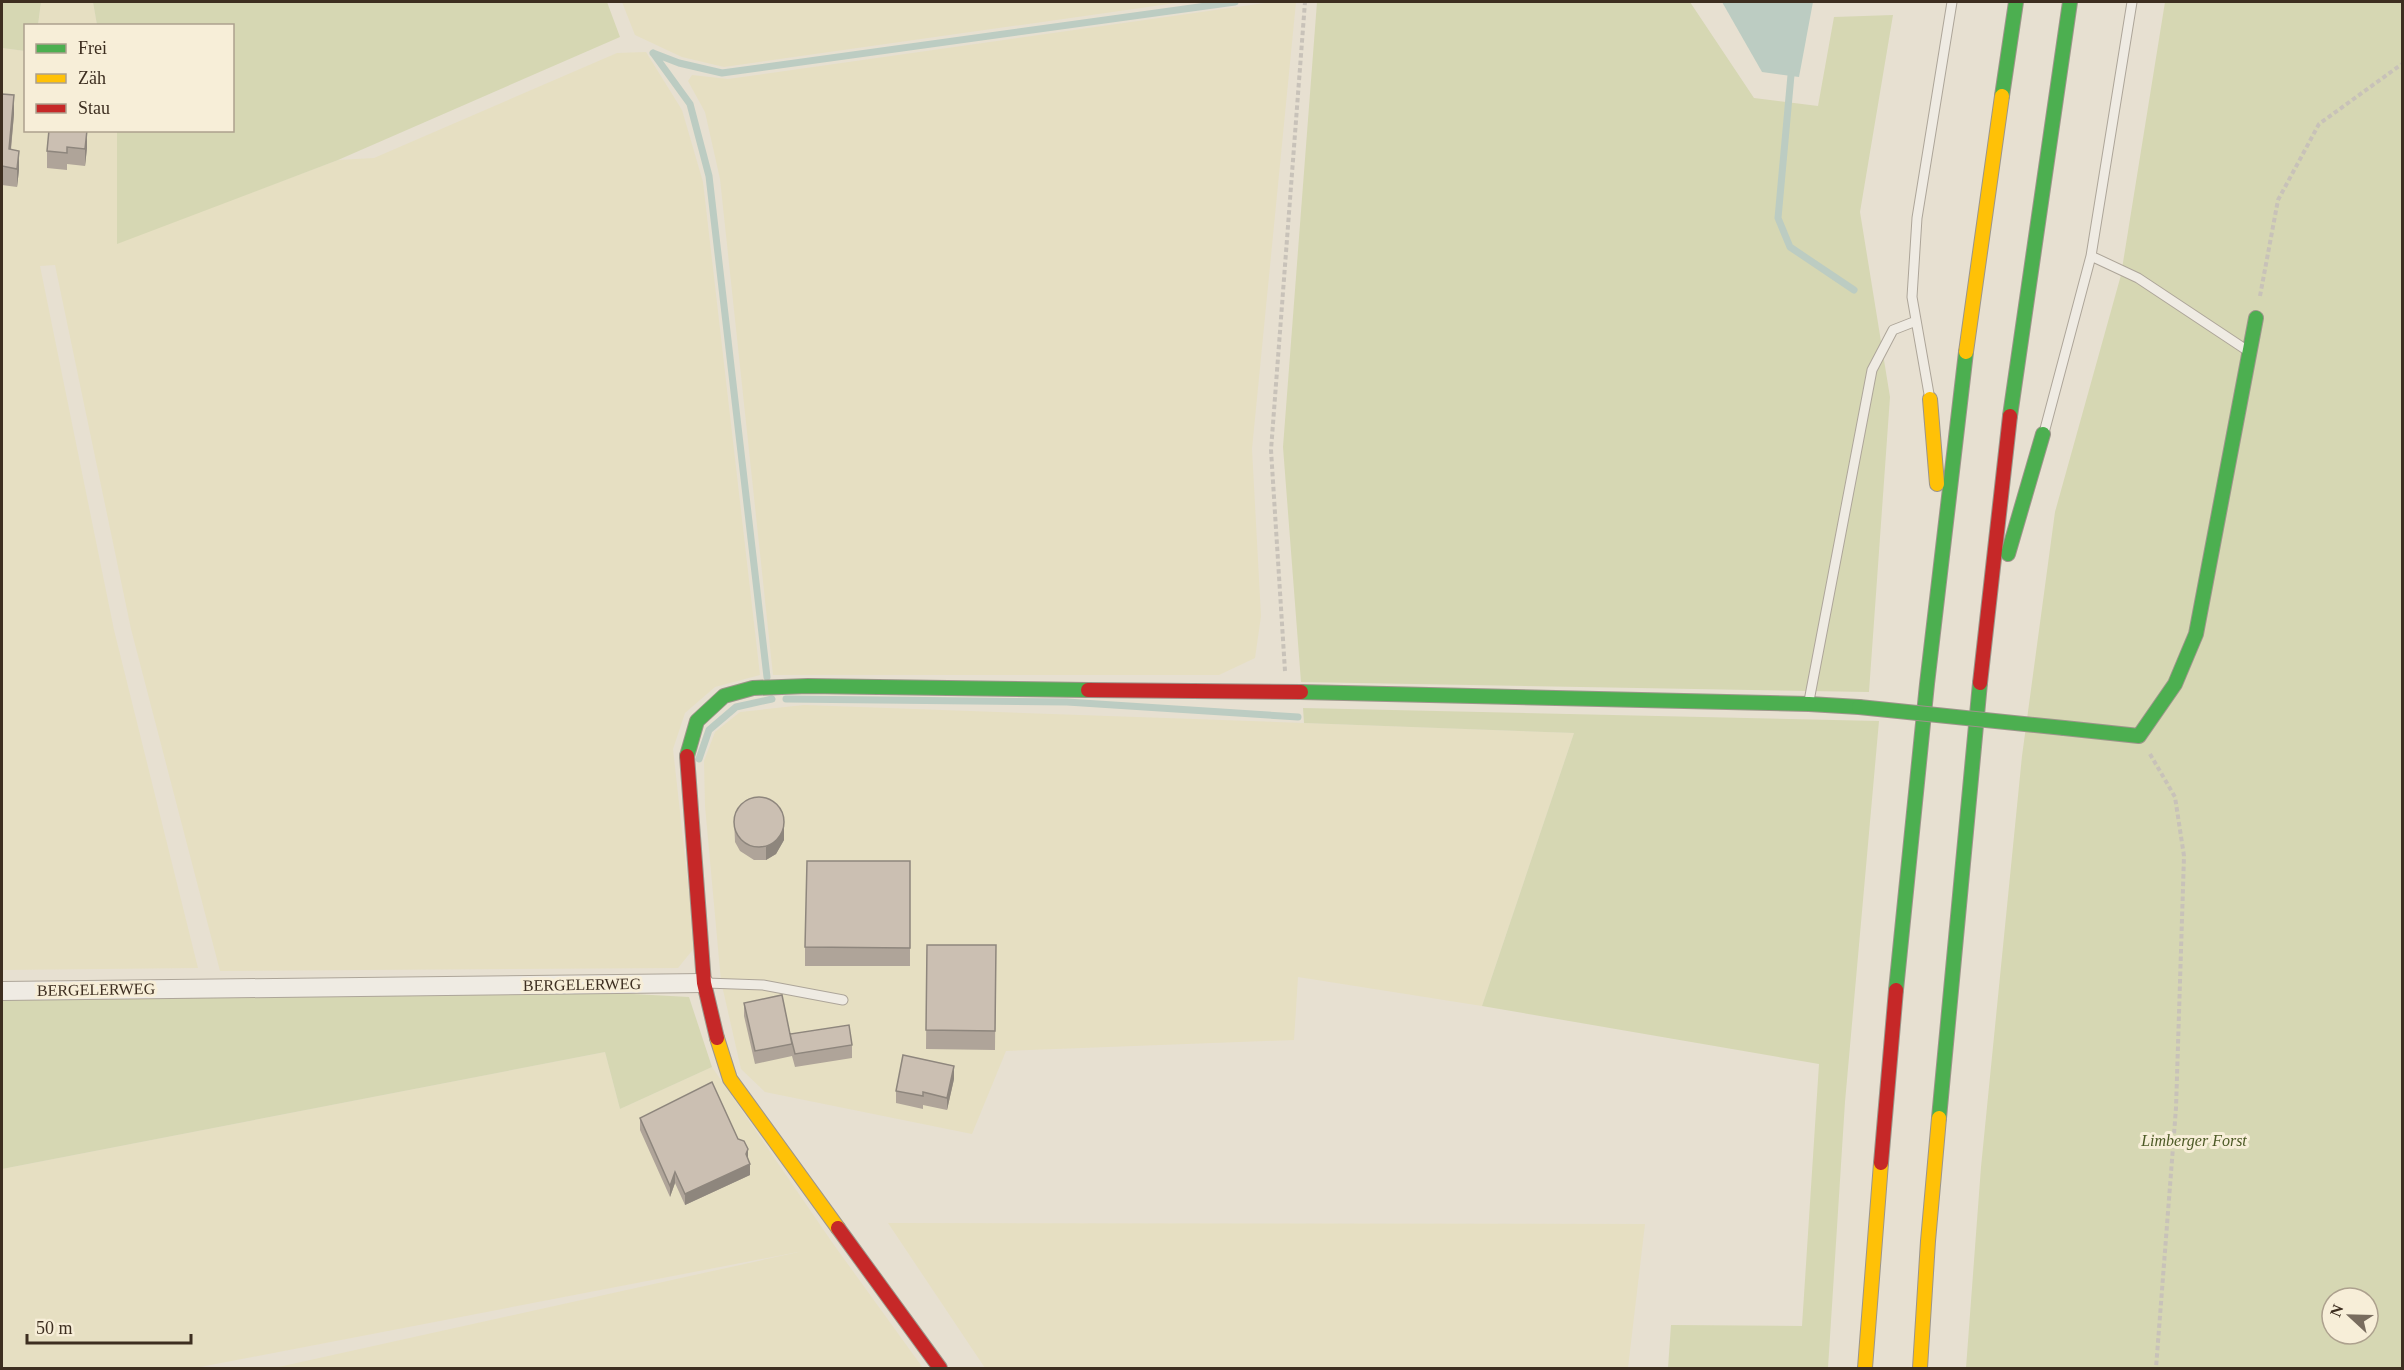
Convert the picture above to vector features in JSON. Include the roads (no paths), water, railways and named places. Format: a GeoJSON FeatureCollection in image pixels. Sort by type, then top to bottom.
{"type":"FeatureCollection","features":[{"type":"Feature","properties":{"kind":"main road"},"geometry":{"type":"LineString","coordinates":[[1866,1368],[1884,1110],[1910,829],[1942,547],[1997,126],[2016,2]]}},
{"type":"Feature","properties":{"kind":"main road"},"geometry":{"type":"LineString","coordinates":[[1920,1368],[1928,1241],[1985,624],[2012,398],[2070,2]]}},
{"type":"Feature","properties":{"kind":"main road"},"geometry":{"type":"LineString","coordinates":[[940,1368],[730,1079],[715,1031],[704,983],[687,755],[697,721],[724,696],[753,688],[808,686],[1286,692],[1809,704],[1859,707],[2139,736],[2175,684],[2196,634],[2256,318]]}},
{"type":"Feature","properties":{"kind":"main road"},"geometry":{"type":"LineString","coordinates":[[1930,399],[1942,547]]}},
{"type":"Feature","properties":{"kind":"main road"},"geometry":{"type":"LineString","coordinates":[[1985,624],[2020,518],[2043,434]]}},
{"type":"Feature","properties":{"kind":"street","name":"BERGELERWEG"},"geometry":{"type":"LineString","coordinates":[[2,991],[704,983]]}},
{"type":"Feature","properties":{"kind":"lane"},"geometry":{"type":"LineString","coordinates":[[1930,399],[1912,297],[1917,218],[1952,2]]}},
{"type":"Feature","properties":{"kind":"lane"},"geometry":{"type":"LineString","coordinates":[[2043,434],[2091,256],[2132,2]]}},
{"type":"Feature","properties":{"kind":"lane"},"geometry":{"type":"LineString","coordinates":[[2091,256],[2138,278],[2250,353]]}},
{"type":"Feature","properties":{"kind":"lane"},"geometry":{"type":"LineString","coordinates":[[1809,704],[1872,370],[1893,330],[1916,321]]}},
{"type":"Feature","properties":{"kind":"lane"},"geometry":{"type":"LineString","coordinates":[[704,983],[763,985],[843,1000]]}},
{"type":"Feature","properties":{"kind":"waterway"},"geometry":{"type":"LineString","coordinates":[[653,53],[679,63],[722,73],[1235,2]]}},
{"type":"Feature","properties":{"kind":"waterway"},"geometry":{"type":"LineString","coordinates":[[653,53],[690,104],[709,176],[767,677]]}},
{"type":"Feature","properties":{"kind":"waterway"},"geometry":{"type":"LineString","coordinates":[[1791,75],[1778,218],[1790,247],[1854,290]]}},
{"type":"Feature","properties":{"kind":"waterway"},"geometry":{"type":"LineString","coordinates":[[699,759],[709,730],[736,707],[772,699]]}},
{"type":"Feature","properties":{"kind":"waterway"},"geometry":{"type":"LineString","coordinates":[[786,699],[1067,702],[1298,717]]}},
{"type":"Feature","properties":{"kind":"park label","name":"Limberger Forst"},"geometry":{"type":"Point","coordinates":[2194,1140]}}]}
